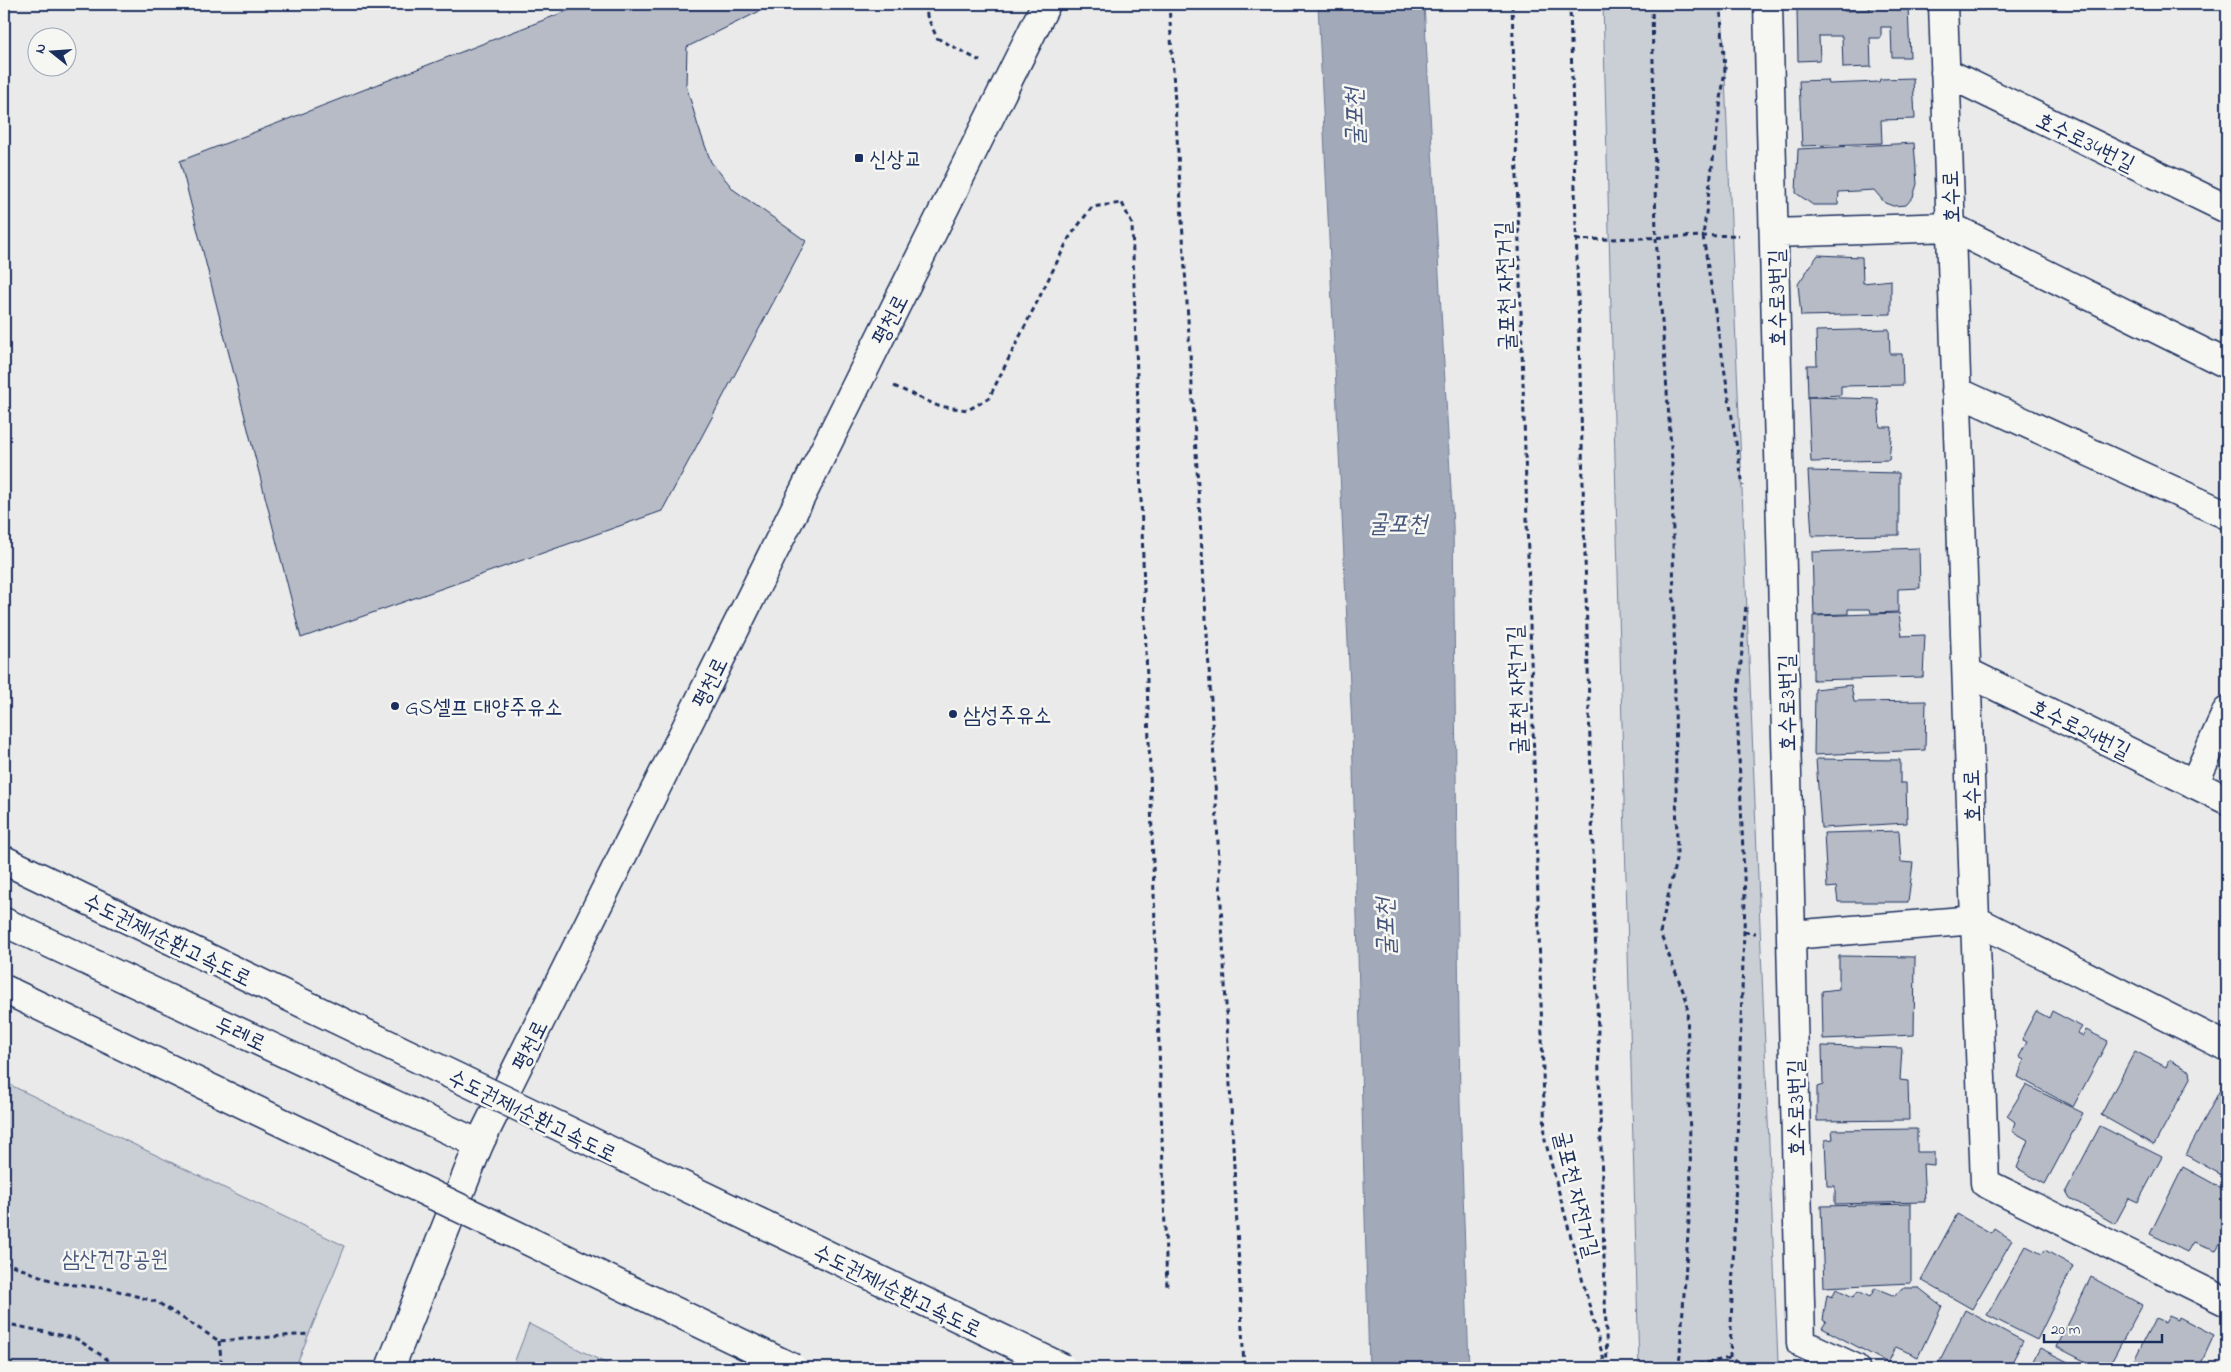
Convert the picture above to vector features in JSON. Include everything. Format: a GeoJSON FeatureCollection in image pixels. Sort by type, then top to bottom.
{"type":"FeatureCollection","features":[{"type":"Feature","properties":{"kind":"main road","name":"평천로"},"geometry":{"type":"LineString","coordinates":[[390,1368],[479,1144],[1046,4]]}},
{"type":"Feature","properties":{"kind":"main road","name":"호수로3번길"},"geometry":{"type":"LineString","coordinates":[[1768,4],[1801,1343],[1856,1368]]}},
{"type":"Feature","properties":{"kind":"main road","name":"호수로"},"geometry":{"type":"LineString","coordinates":[[1943,4],[1975,920]]}},
{"type":"Feature","properties":{"kind":"main road","name":"호수로34번길"},"geometry":{"type":"LineString","coordinates":[[1945,72],[2227,209]]}},
{"type":"Feature","properties":{"kind":"main road"},"geometry":{"type":"LineString","coordinates":[[1774,233],[1951,227],[2227,364]]}},
{"type":"Feature","properties":{"kind":"main road"},"geometry":{"type":"LineString","coordinates":[[1956,390],[2227,515]]}},
{"type":"Feature","properties":{"kind":"main road","name":"호수로24번길"},"geometry":{"type":"LineString","coordinates":[[1967,672],[2227,800]]}},
{"type":"Feature","properties":{"kind":"main road"},"geometry":{"type":"LineString","coordinates":[[2194,784],[2227,712]]}},
{"type":"Feature","properties":{"kind":"main road","name":"수도권제1순환고속도로"},"geometry":{"type":"LineString","coordinates":[[4,860],[1063,1368]]}},
{"type":"Feature","properties":{"kind":"main road"},"geometry":{"type":"LineString","coordinates":[[1791,935],[1975,920],[2227,1047]]}},
{"type":"Feature","properties":{"kind":"main road"},"geometry":{"type":"LineString","coordinates":[[1975,920],[1985,1183],[2227,1302]]}},
{"type":"Feature","properties":{"kind":"main road","name":"두레로"},"geometry":{"type":"LineString","coordinates":[[4,922],[479,1144]]}},
{"type":"Feature","properties":{"kind":"main road"},"geometry":{"type":"LineString","coordinates":[[4,989],[793,1368]]}},
{"type":"Feature","properties":{"kind":"path"},"geometry":{"type":"LineString","coordinates":[[926,4],[927,16],[937,38],[1010,76]]}},
{"type":"Feature","properties":{"kind":"path"},"geometry":{"type":"LineString","coordinates":[[1169,4],[1211,691],[1244,1368]]}},
{"type":"Feature","properties":{"kind":"path","name":"굴포천 자전거길"},"geometry":{"type":"LineString","coordinates":[[1512,4],[1545,1140],[1607,1368]]}},
{"type":"Feature","properties":{"kind":"path"},"geometry":{"type":"LineString","coordinates":[[1570,4],[1607,1368]]}},
{"type":"Feature","properties":{"kind":"path"},"geometry":{"type":"LineString","coordinates":[[1652,4],[1656,238],[1672,461],[1677,854],[1660,933],[1687,1001],[1691,1190],[1679,1368],[1730,1358],[1745,1368]]}},
{"type":"Feature","properties":{"kind":"path"},"geometry":{"type":"LineString","coordinates":[[1720,4],[1725,69],[1703,236],[1744,489]]}},
{"type":"Feature","properties":{"kind":"path"},"geometry":{"type":"LineString","coordinates":[[862,372],[938,406],[968,410],[989,398],[1069,238],[1092,207],[1122,203],[1132,224],[1167,1289]]}},
{"type":"Feature","properties":{"kind":"path"},"geometry":{"type":"LineString","coordinates":[[1576,240],[1774,233]]}},
{"type":"Feature","properties":{"kind":"path"},"geometry":{"type":"LineString","coordinates":[[1730,1358],[1745,900],[1737,708],[1746,603]]}},
{"type":"Feature","properties":{"kind":"path"},"geometry":{"type":"LineString","coordinates":[[4,1262],[58,1283],[111,1289],[157,1302],[219,1341],[309,1334]]}},
{"type":"Feature","properties":{"kind":"path"},"geometry":{"type":"LineString","coordinates":[[4,1323],[77,1340],[120,1368]]}},
{"type":"Feature","properties":{"kind":"path"},"geometry":{"type":"LineString","coordinates":[[219,1341],[222,1368]]}},
{"type":"Feature","properties":{"kind":"green space"},"geometry":{"type":"Polygon","coordinates":[[[1603,4],[1722,4],[1778,1362],[1791,1368],[1639,1368],[1603,4]]]}},
{"type":"Feature","properties":{"kind":"green space","name":"삼산건강공원"},"geometry":{"type":"Polygon","coordinates":[[[4,1082],[345,1246],[295,1368],[4,1368],[4,1082]]]}},
{"type":"Feature","properties":{"kind":"green space"},"geometry":{"type":"Polygon","coordinates":[[[529,1324],[615,1368],[512,1368],[529,1324]]]}},
{"type":"Feature","properties":{"kind":"water","name":"굴포천"},"geometry":{"type":"Polygon","coordinates":[[[1318,4],[1424,4],[1453,526],[1460,1103],[1469,1368],[1369,1368],[1352,728],[1318,4]]]}},
{"type":"Feature","properties":{"kind":"building"},"geometry":{"type":"Polygon","coordinates":[[[585,4],[774,4],[687,47],[686,85],[711,162],[734,190],[806,241],[662,511],[301,638],[180,161],[585,4]]]}},
{"type":"Feature","properties":{"kind":"building"},"geometry":{"type":"Polygon","coordinates":[[[1908,6],[1910,57],[1892,57],[1891,27],[1881,27],[1881,38],[1870,38],[1871,67],[1843,68],[1842,36],[1819,36],[1820,60],[1798,61],[1797,9],[1844,8],[1844,11],[1870,10],[1869,7],[1908,6]]]}},
{"type":"Feature","properties":{"kind":"building"},"geometry":{"type":"Polygon","coordinates":[[[1913,78],[1915,119],[1881,120],[1882,143],[1802,146],[1799,81],[1828,80],[1829,84],[1879,82],[1880,79],[1913,78]]]}},
{"type":"Feature","properties":{"kind":"building"},"geometry":{"type":"Polygon","coordinates":[[[1914,143],[1917,184],[1913,197],[1906,205],[1893,206],[1885,203],[1874,190],[1839,192],[1838,205],[1813,205],[1796,193],[1798,149],[1914,143]]]}},
{"type":"Feature","properties":{"kind":"building"},"geometry":{"type":"Polygon","coordinates":[[[1818,255],[1862,257],[1863,283],[1891,280],[1891,314],[1801,316],[1798,284],[1818,255]]]}},
{"type":"Feature","properties":{"kind":"building"},"geometry":{"type":"Polygon","coordinates":[[[1889,329],[1890,354],[1902,354],[1903,385],[1841,386],[1841,395],[1808,397],[1807,365],[1817,365],[1816,331],[1889,329]]]}},
{"type":"Feature","properties":{"kind":"building"},"geometry":{"type":"Polygon","coordinates":[[[1808,397],[1878,399],[1880,427],[1892,427],[1889,460],[1811,462],[1808,397]]]}},
{"type":"Feature","properties":{"kind":"building"},"geometry":{"type":"Polygon","coordinates":[[[1808,471],[1899,473],[1899,535],[1812,536],[1808,471]]]}},
{"type":"Feature","properties":{"kind":"building"},"geometry":{"type":"Polygon","coordinates":[[[1919,548],[1920,588],[1898,589],[1898,612],[1871,613],[1870,609],[1848,609],[1848,614],[1814,615],[1812,552],[1919,548]]]}},
{"type":"Feature","properties":{"kind":"building"},"geometry":{"type":"Polygon","coordinates":[[[1899,613],[1902,636],[1925,635],[1923,677],[1813,680],[1813,616],[1899,613]]]}},
{"type":"Feature","properties":{"kind":"building"},"geometry":{"type":"Polygon","coordinates":[[[1851,685],[1854,702],[1926,701],[1925,750],[1814,755],[1815,689],[1851,685]]]}},
{"type":"Feature","properties":{"kind":"building"},"geometry":{"type":"Polygon","coordinates":[[[1816,759],[1900,760],[1900,783],[1906,783],[1907,823],[1821,828],[1816,759]]]}},
{"type":"Feature","properties":{"kind":"building"},"geometry":{"type":"Polygon","coordinates":[[[1899,831],[1901,862],[1913,863],[1908,902],[1838,902],[1836,887],[1827,888],[1824,833],[1899,831]]]}},
{"type":"Feature","properties":{"kind":"building"},"geometry":{"type":"Polygon","coordinates":[[[1839,956],[1915,957],[1914,1035],[1823,1039],[1822,991],[1839,989],[1839,956]]]}},
{"type":"Feature","properties":{"kind":"building"},"geometry":{"type":"Polygon","coordinates":[[[2036,1011],[2049,1018],[2052,1011],[2082,1027],[2078,1033],[2083,1036],[2086,1030],[2108,1041],[2073,1107],[2018,1077],[2024,1060],[2019,1057],[2027,1042],[2023,1040],[2024,1034],[2036,1011]]]}},
{"type":"Feature","properties":{"kind":"building"},"geometry":{"type":"Polygon","coordinates":[[[1822,1046],[1902,1048],[1900,1080],[1908,1081],[1909,1120],[1817,1121],[1817,1087],[1823,1085],[1822,1046]]]}},
{"type":"Feature","properties":{"kind":"building"},"geometry":{"type":"Polygon","coordinates":[[[2135,1051],[2166,1067],[2169,1060],[2190,1071],[2191,1078],[2154,1145],[2101,1115],[2135,1051]]]}},
{"type":"Feature","properties":{"kind":"building"},"geometry":{"type":"Polygon","coordinates":[[[2026,1085],[2083,1113],[2045,1184],[2017,1168],[2028,1140],[2012,1131],[2015,1122],[2007,1116],[2026,1085]]]}},
{"type":"Feature","properties":{"kind":"building"},"geometry":{"type":"Polygon","coordinates":[[[2222,1086],[2227,1088],[2227,1178],[2186,1155],[2222,1086]]]}},
{"type":"Feature","properties":{"kind":"building"},"geometry":{"type":"Polygon","coordinates":[[[2100,1126],[2162,1157],[2138,1202],[2129,1198],[2115,1224],[2070,1198],[2066,1191],[2100,1126]]]}},
{"type":"Feature","properties":{"kind":"building"},"geometry":{"type":"Polygon","coordinates":[[[1917,1129],[1917,1152],[1934,1152],[1934,1165],[1923,1164],[1925,1202],[1835,1204],[1835,1186],[1827,1186],[1825,1140],[1833,1139],[1832,1130],[1917,1129]]]}},
{"type":"Feature","properties":{"kind":"building"},"geometry":{"type":"Polygon","coordinates":[[[2183,1167],[2227,1191],[2227,1232],[2216,1250],[2193,1242],[2187,1252],[2150,1234],[2183,1167]]]}},
{"type":"Feature","properties":{"kind":"building"},"geometry":{"type":"Polygon","coordinates":[[[1911,1204],[1911,1283],[1824,1287],[1821,1206],[1911,1204]]]}},
{"type":"Feature","properties":{"kind":"building"},"geometry":{"type":"Polygon","coordinates":[[[1957,1214],[1991,1233],[1994,1228],[2012,1240],[1972,1309],[1921,1280],[1957,1214]]]}},
{"type":"Feature","properties":{"kind":"building"},"geometry":{"type":"Polygon","coordinates":[[[2026,1246],[2042,1254],[2045,1250],[2073,1266],[2037,1340],[1987,1315],[2026,1246]]]}},
{"type":"Feature","properties":{"kind":"building"},"geometry":{"type":"Polygon","coordinates":[[[2091,1277],[2142,1305],[2108,1368],[2098,1368],[2057,1347],[2091,1277]]]}},
{"type":"Feature","properties":{"kind":"building"},"geometry":{"type":"Polygon","coordinates":[[[1875,1288],[1895,1296],[1902,1288],[1919,1288],[1942,1306],[1918,1357],[1896,1347],[1888,1363],[1822,1328],[1826,1322],[1823,1320],[1827,1295],[1832,1297],[1836,1289],[1853,1297],[1858,1291],[1870,1297],[1875,1288]]]}},
{"type":"Feature","properties":{"kind":"building"},"geometry":{"type":"Polygon","coordinates":[[[1965,1310],[2023,1341],[2009,1368],[1936,1368],[1965,1310]]]}},
{"type":"Feature","properties":{"kind":"building"},"geometry":{"type":"Polygon","coordinates":[[[2169,1316],[2178,1320],[2179,1317],[2214,1335],[2199,1368],[2130,1368],[2155,1319],[2165,1323],[2169,1316]]]}},
{"type":"Feature","properties":{"kind":"building"},"geometry":{"type":"Polygon","coordinates":[[[2040,1348],[2080,1368],[2029,1368],[2040,1348]]]}},
{"type":"Feature","properties":{"kind":"building"},"geometry":{"type":"Polygon","coordinates":[[[2227,1363],[2227,1368],[2217,1368],[2218,1364],[2224,1367],[2227,1363]]]}},
{"type":"Feature","properties":{"kind":"place","name":"신상교"},"geometry":{"type":"Point","coordinates":[859,158]}},
{"type":"Feature","properties":{"kind":"place","name":"GS셀프 대양주유소"},"geometry":{"type":"Point","coordinates":[395,706]}},
{"type":"Feature","properties":{"kind":"place","name":"삼성주유소"},"geometry":{"type":"Point","coordinates":[953,714]}}]}
